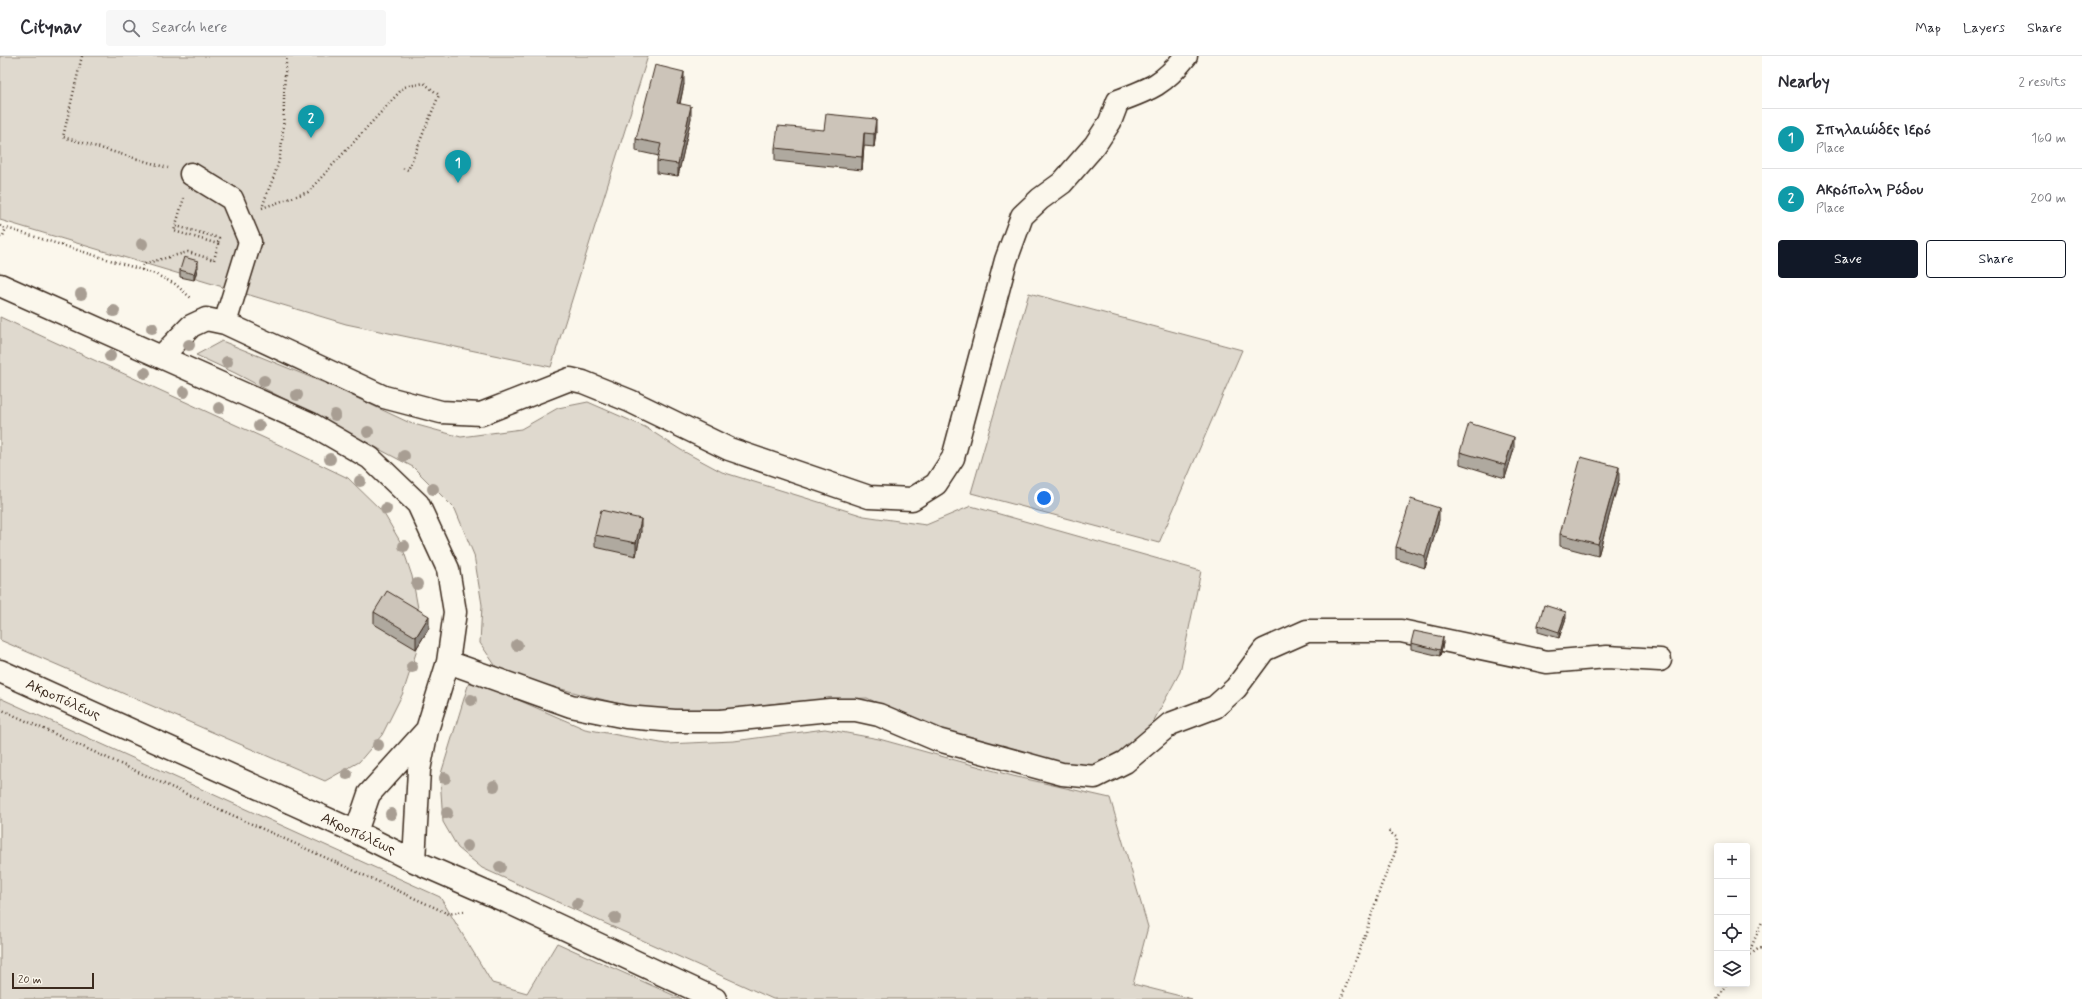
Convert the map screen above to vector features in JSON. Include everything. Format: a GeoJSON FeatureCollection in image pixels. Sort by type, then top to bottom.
{"type":"FeatureCollection","features":[{"type":"Feature","properties":{"kind":"street"},"geometry":{"type":"LineString","coordinates":[[162,356],[190,326],[206,319],[225,323],[384,397],[441,412],[481,414],[570,380],[583,382],[630,401],[729,449],[869,497],[912,499],[936,484],[953,458],[1006,260],[1022,216],[1062,183],[1095,145],[1110,122],[1118,101],[1151,89],[1174,71],[1186,56]]}},
{"type":"Feature","properties":{"kind":"street"},"geometry":{"type":"LineString","coordinates":[[191,174],[232,199],[250,242],[225,323]]}},
{"type":"Feature","properties":{"kind":"street"},"geometry":{"type":"LineString","coordinates":[[0,285],[162,356],[311,424],[370,458],[418,504],[448,569],[456,612],[448,662],[427,730],[417,787],[414,861]]}},
{"type":"Feature","properties":{"kind":"street"},"geometry":{"type":"LineString","coordinates":[[448,662],[571,706],[626,718],[675,721],[720,721],[830,710],[856,710],[879,714],[938,740],[1062,774],[1095,777],[1125,762],[1170,724],[1215,707],[1236,688],[1264,650],[1307,631],[1401,631],[1547,662],[1607,657],[1660,660]]}},
{"type":"Feature","properties":{"kind":"street","name":"Ακροπόλεως"},"geometry":{"type":"LineString","coordinates":[[0,671],[356,832],[414,861],[508,902],[715,999]]}},
{"type":"Feature","properties":{"kind":"street"},"geometry":{"type":"LineString","coordinates":[[356,832],[369,794],[427,730]]}},
{"type":"Feature","properties":{"kind":"path"},"geometry":{"type":"LineString","coordinates":[[82,56],[63,137],[191,174],[174,231],[218,244]]}},
{"type":"Feature","properties":{"kind":"path"},"geometry":{"type":"LineString","coordinates":[[250,242],[280,157],[285,111],[284,77],[287,56]]}},
{"type":"Feature","properties":{"kind":"path"},"geometry":{"type":"LineString","coordinates":[[261,209],[308,192],[404,87],[424,83],[439,95],[408,170],[402,168]]}},
{"type":"Feature","properties":{"kind":"path"},"geometry":{"type":"LineString","coordinates":[[0,226],[142,270],[175,284],[193,299]]}},
{"type":"Feature","properties":{"kind":"path"},"geometry":{"type":"LineString","coordinates":[[142,270],[143,264],[188,252],[214,260],[219,238],[176,226]]}},
{"type":"Feature","properties":{"kind":"path"},"geometry":{"type":"LineString","coordinates":[[0,237],[6,228]]}},
{"type":"Feature","properties":{"kind":"path"},"geometry":{"type":"LineString","coordinates":[[0,709],[449,914],[508,902]]}},
{"type":"Feature","properties":{"kind":"path"},"geometry":{"type":"LineString","coordinates":[[1341,999],[1364,938],[1381,886],[1395,853],[1396,837],[1387,830]]}},
{"type":"Feature","properties":{"kind":"path"},"geometry":{"type":"LineString","coordinates":[[1750,951],[1762,922]]}},
{"type":"Feature","properties":{"kind":"path"},"geometry":{"type":"LineString","coordinates":[[1750,955],[1762,948]]}},
{"type":"Feature","properties":{"kind":"path"},"geometry":{"type":"LineString","coordinates":[[1716,999],[1724,987]]}},
{"type":"Feature","properties":{"kind":"shaded area"},"geometry":{"type":"Polygon","coordinates":[[[0,56],[648,56],[551,367],[346,324],[0,220],[0,56]]]}},
{"type":"Feature","properties":{"kind":"shaded area"},"geometry":{"type":"Polygon","coordinates":[[[1029,293],[1242,350],[1159,543],[971,493],[1029,293]]]}},
{"type":"Feature","properties":{"kind":"shaded area"},"geometry":{"type":"Polygon","coordinates":[[[0,317],[284,447],[348,478],[383,512],[401,543],[412,576],[421,624],[416,653],[403,693],[382,735],[359,762],[325,781],[0,640],[0,317]]]}},
{"type":"Feature","properties":{"kind":"shaded area"},"geometry":{"type":"Polygon","coordinates":[[[222,341],[327,384],[410,423],[461,437],[521,429],[558,408],[588,402],[645,427],[681,450],[722,472],[864,516],[926,525],[971,506],[1201,571],[1180,672],[1144,739],[1100,764],[1071,765],[938,732],[867,698],[788,702],[693,713],[628,706],[514,677],[499,671],[480,643],[482,605],[474,555],[455,509],[413,467],[235,373],[196,355],[222,341]]]}},
{"type":"Feature","properties":{"kind":"shaded area"},"geometry":{"type":"Polygon","coordinates":[[[470,679],[585,729],[666,744],[734,741],[825,729],[879,739],[1013,776],[1110,798],[1148,927],[1133,984],[1192,999],[773,999],[482,868],[458,848],[443,822],[440,777],[470,679]]]}},
{"type":"Feature","properties":{"kind":"shaded area"},"geometry":{"type":"Polygon","coordinates":[[[0,698],[440,897],[492,983],[527,993],[557,943],[682,999],[0,999],[0,698]]]}},
{"type":"Feature","properties":{"kind":"building"},"geometry":{"type":"Polygon","coordinates":[[[655,65],[684,72],[677,103],[691,106],[678,164],[657,161],[661,144],[636,139],[655,65]]]}},
{"type":"Feature","properties":{"kind":"building"},"geometry":{"type":"Polygon","coordinates":[[[826,114],[876,119],[874,134],[864,133],[862,157],[775,148],[778,126],[824,130],[826,114]]]}},
{"type":"Feature","properties":{"kind":"building"},"geometry":{"type":"Polygon","coordinates":[[[184,257],[198,261],[194,274],[180,270],[184,257]]]}},
{"type":"Feature","properties":{"kind":"building"},"geometry":{"type":"Polygon","coordinates":[[[1469,423],[1514,437],[1505,465],[1460,452],[1469,423]]]}},
{"type":"Feature","properties":{"kind":"building"},"geometry":{"type":"Polygon","coordinates":[[[1581,457],[1619,467],[1598,544],[1560,534],[1581,457]]]}},
{"type":"Feature","properties":{"kind":"building"},"geometry":{"type":"Polygon","coordinates":[[[1411,499],[1439,508],[1425,556],[1396,547],[1411,499]]]}},
{"type":"Feature","properties":{"kind":"building"},"geometry":{"type":"Polygon","coordinates":[[[601,510],[641,519],[636,543],[595,535],[601,510]]]}},
{"type":"Feature","properties":{"kind":"building"},"geometry":{"type":"Polygon","coordinates":[[[387,591],[429,616],[416,637],[374,612],[387,591]]]}},
{"type":"Feature","properties":{"kind":"building"},"geometry":{"type":"Polygon","coordinates":[[[1544,605],[1566,612],[1559,632],[1538,625],[1544,605]]]}},
{"type":"Feature","properties":{"kind":"building"},"geometry":{"type":"Polygon","coordinates":[[[1414,631],[1443,637],[1440,650],[1411,643],[1414,631]]]}},
{"type":"Feature","properties":{"kind":"place","name":"Ακρόπολη Ρόδου"},"geometry":{"type":"Point","coordinates":[311,138]}},
{"type":"Feature","properties":{"kind":"place","name":"Σπηλαιώδες Ιερό"},"geometry":{"type":"Point","coordinates":[458,183]}}]}
